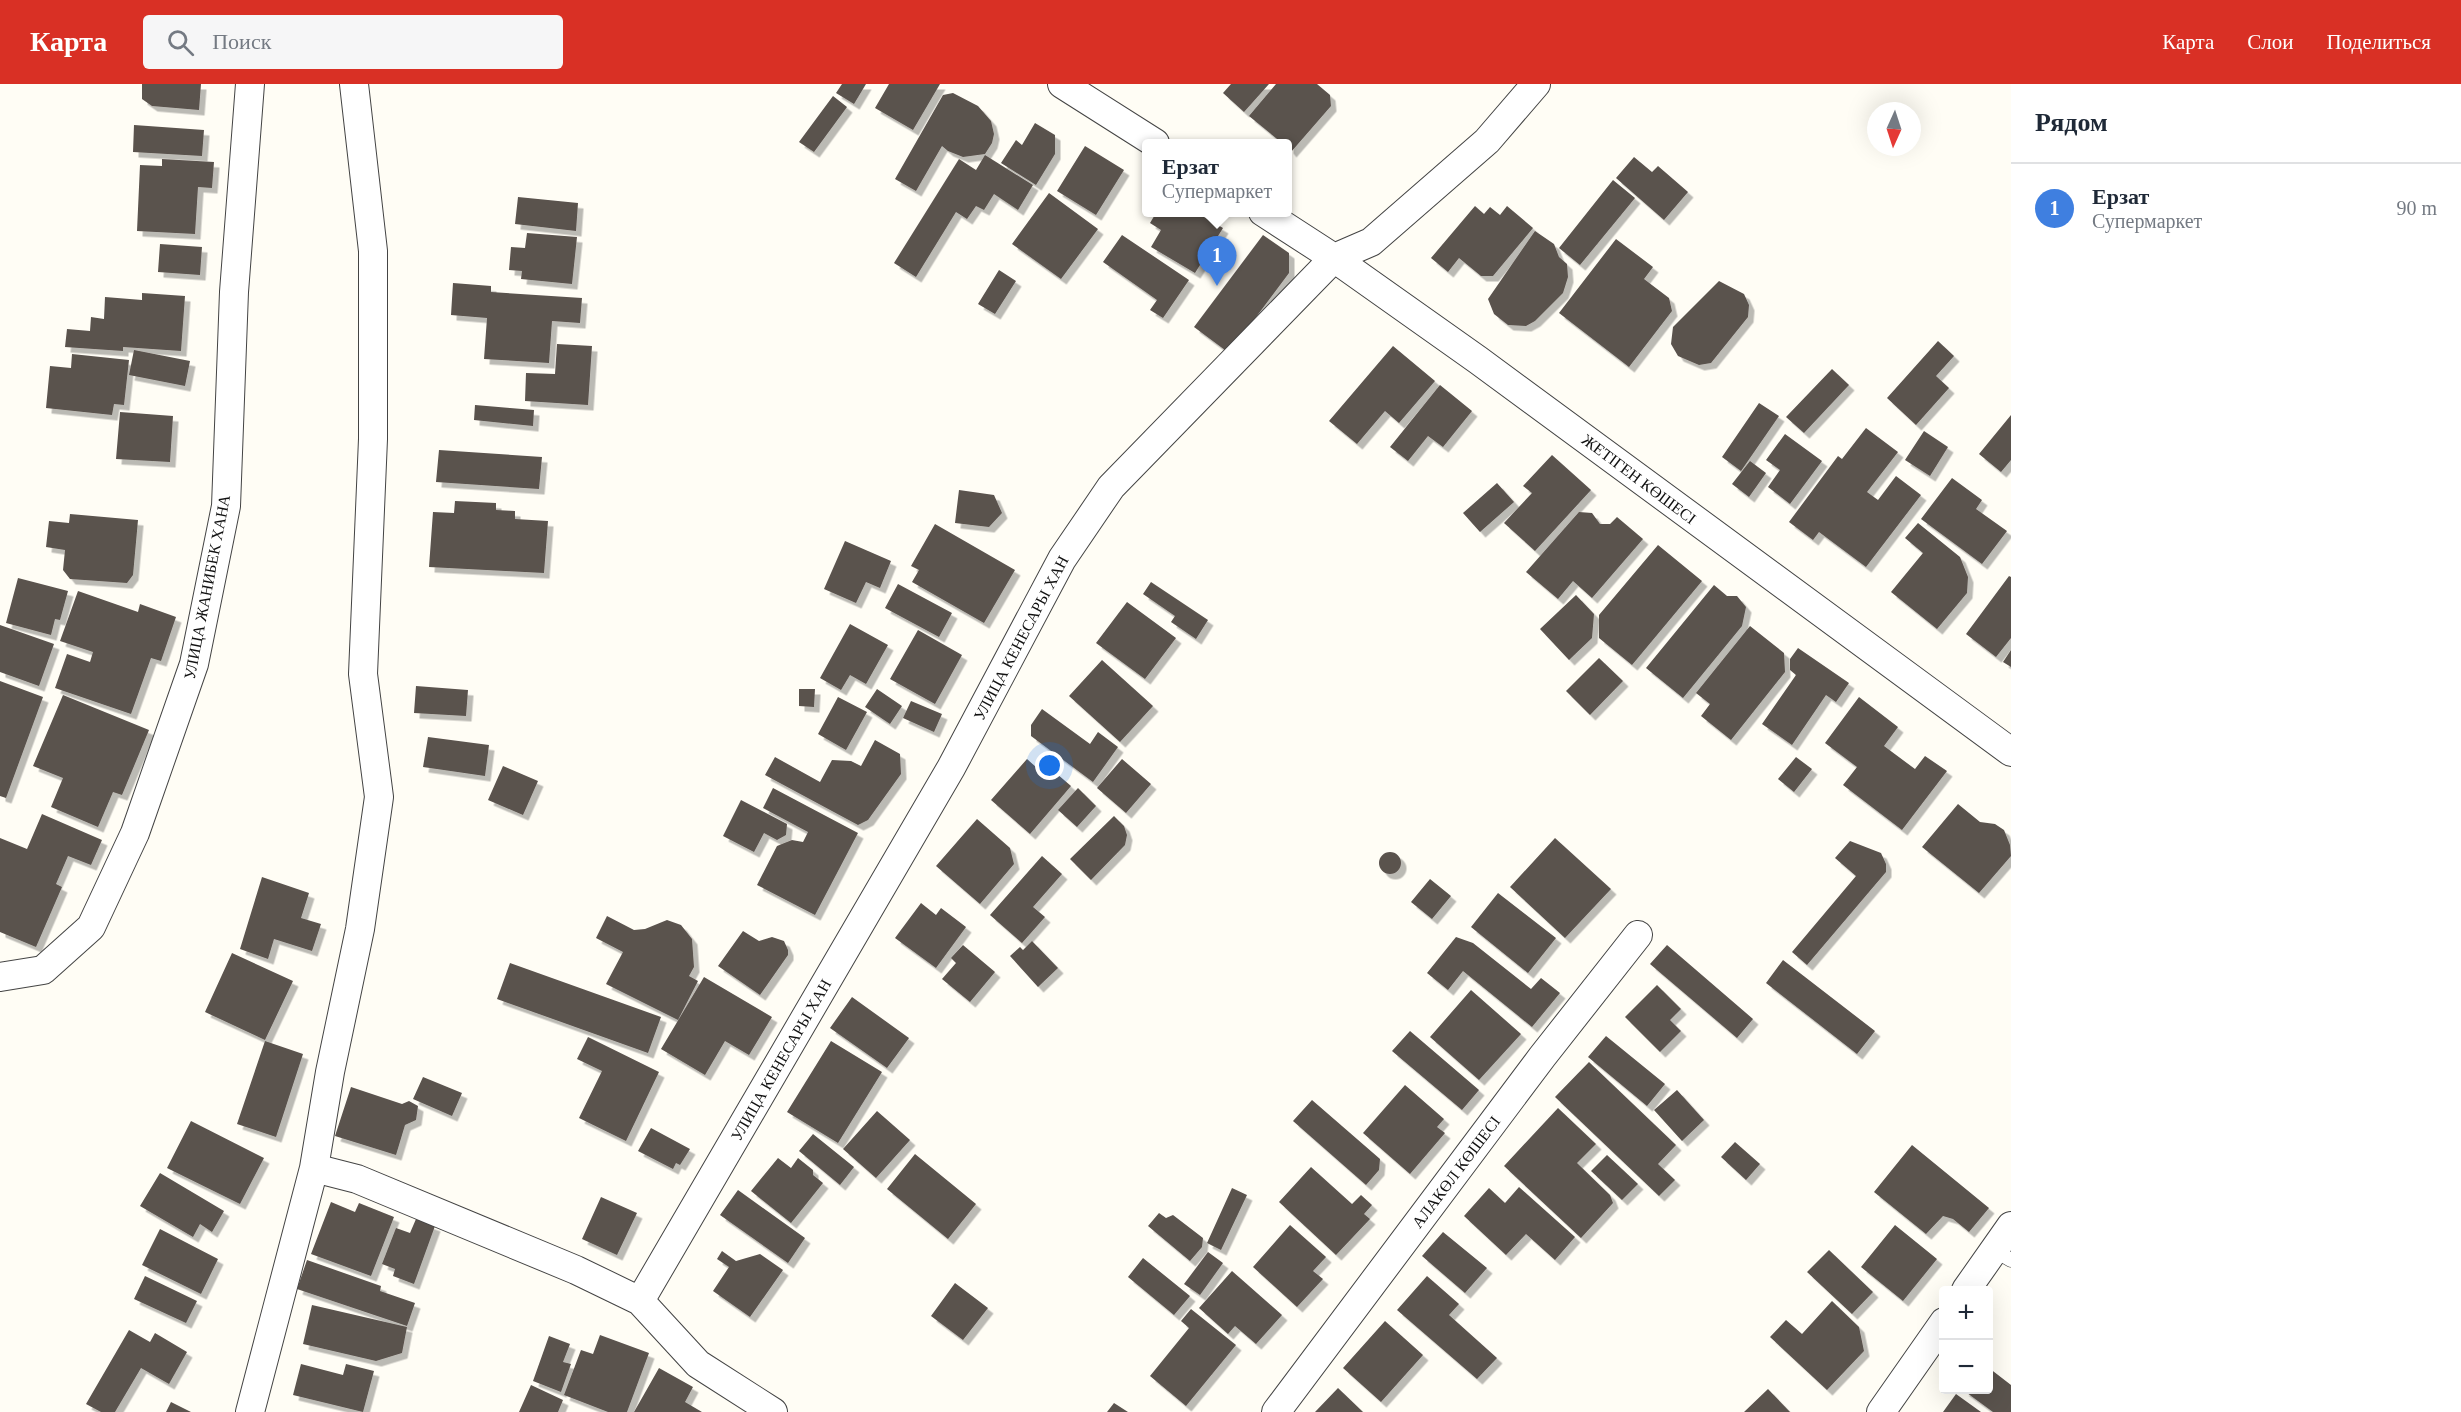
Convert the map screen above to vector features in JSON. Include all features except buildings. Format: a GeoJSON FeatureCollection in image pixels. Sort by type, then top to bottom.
{"type":"FeatureCollection","features":[{"type":"Feature","properties":{"kind":"street","name":"УЛИЦА ЖАНИБЕК ХАНА"},"geometry":{"type":"LineString","coordinates":[[0,977],[43,970],[91,927],[135,833],[194,664],[226,506],[234,292],[250,84]]}},
{"type":"Feature","properties":{"kind":"street"},"geometry":{"type":"LineString","coordinates":[[250,1412],[314,1168],[330,1072],[360,928],[379,797],[363,674],[373,439],[373,250],[354,84]]}},
{"type":"Feature","properties":{"kind":"street"},"geometry":{"type":"LineString","coordinates":[[1062,84],[1147,139]]}},
{"type":"Feature","properties":{"kind":"street","name":"УЛИЦА КЕНЕСАРЫ ХАН"},"geometry":{"type":"LineString","coordinates":[[640,1301],[951,768],[1062,559],[1111,487],[1334,258],[1371,242],[1487,141],[1536,84]]}},
{"type":"Feature","properties":{"kind":"street","name":"ЖЕТІГЕН КӨШЕСІ"},"geometry":{"type":"LineString","coordinates":[[1269,217],[1334,258],[1478,360],[2011,752]]}},
{"type":"Feature","properties":{"kind":"street","name":"АЛАКӨЛ КӨШЕСІ"},"geometry":{"type":"LineString","coordinates":[[1276,1412],[1542,1057],[1638,935]]}},
{"type":"Feature","properties":{"kind":"street"},"geometry":{"type":"LineString","coordinates":[[314,1168],[357,1179],[576,1270],[640,1301],[698,1364],[773,1412]]}},
{"type":"Feature","properties":{"kind":"street"},"geometry":{"type":"LineString","coordinates":[[1970,1286],[2002,1255],[2011,1226]]}},
{"type":"Feature","properties":{"kind":"street"},"geometry":{"type":"LineString","coordinates":[[1881,1412],[1939,1330]]}},
{"type":"Feature","properties":{"kind":"place","name":"Ерзат"},"geometry":{"type":"Point","coordinates":[1217,286]}}]}
